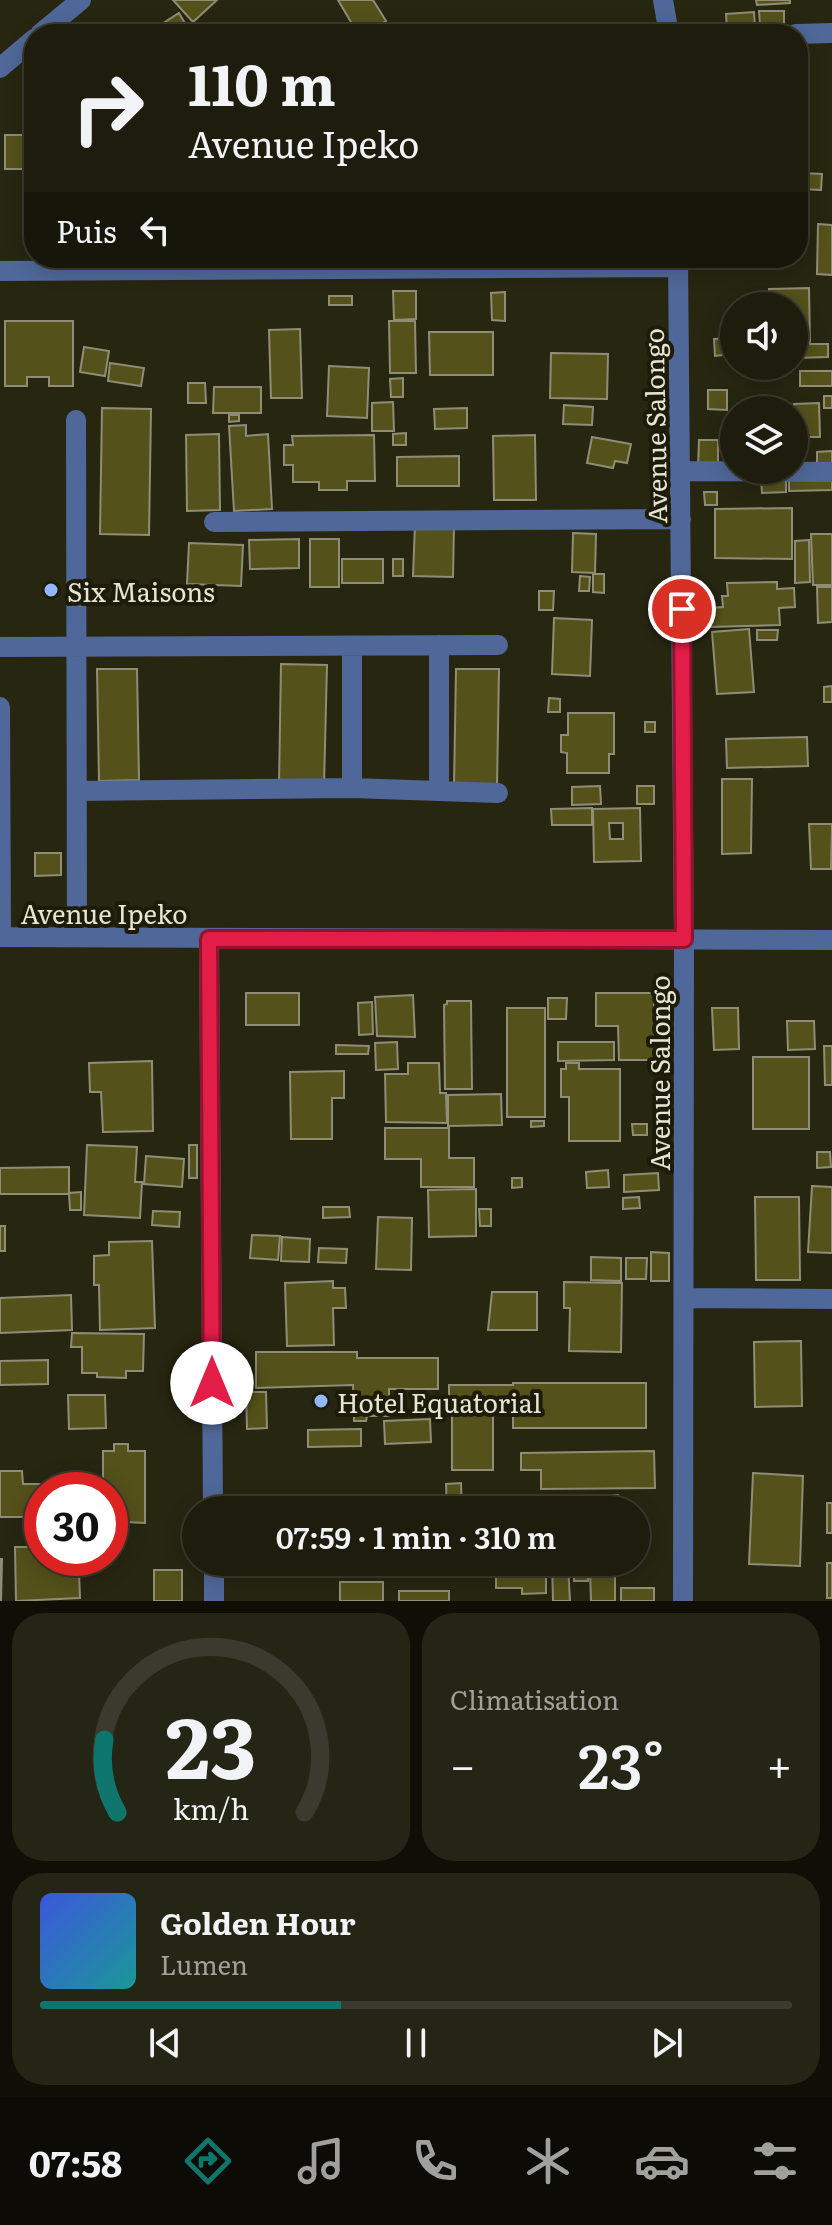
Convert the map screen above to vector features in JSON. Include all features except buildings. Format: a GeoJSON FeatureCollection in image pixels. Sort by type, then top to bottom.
{"type":"FeatureCollection","features":[{"type":"Feature","properties":{"kind":"street"},"geometry":{"type":"LineString","coordinates":[[52,24],[81,0]]}},
{"type":"Feature","properties":{"kind":"street"},"geometry":{"type":"LineString","coordinates":[[663,0],[667,24]]}},
{"type":"Feature","properties":{"kind":"street"},"geometry":{"type":"LineString","coordinates":[[808,34],[832,33]]}},
{"type":"Feature","properties":{"kind":"street"},"geometry":{"type":"LineString","coordinates":[[0,68],[24,48]]}},
{"type":"Feature","properties":{"kind":"street"},"geometry":{"type":"LineString","coordinates":[[0,271],[226,268]]}},
{"type":"Feature","properties":{"kind":"street","name":"Avenue Salongo"},"geometry":{"type":"LineString","coordinates":[[678,268],[684,939],[683,1601]]}},
{"type":"Feature","properties":{"kind":"street"},"geometry":{"type":"LineString","coordinates":[[76,420],[77,937]]}},
{"type":"Feature","properties":{"kind":"street"},"geometry":{"type":"LineString","coordinates":[[680,471],[832,472]]}},
{"type":"Feature","properties":{"kind":"street"},"geometry":{"type":"LineString","coordinates":[[214,522],[681,519]]}},
{"type":"Feature","properties":{"kind":"street"},"geometry":{"type":"LineString","coordinates":[[439,645],[439,791]]}},
{"type":"Feature","properties":{"kind":"street"},"geometry":{"type":"LineString","coordinates":[[0,647],[498,645]]}},
{"type":"Feature","properties":{"kind":"street"},"geometry":{"type":"LineString","coordinates":[[352,646],[352,788]]}},
{"type":"Feature","properties":{"kind":"street"},"geometry":{"type":"LineString","coordinates":[[0,707],[1,937]]}},
{"type":"Feature","properties":{"kind":"street"},"geometry":{"type":"LineString","coordinates":[[77,791],[352,788],[498,793]]}},
{"type":"Feature","properties":{"kind":"street","name":"Avenue Ipeko"},"geometry":{"type":"LineString","coordinates":[[1,937],[832,940]]}},
{"type":"Feature","properties":{"kind":"street"},"geometry":{"type":"LineString","coordinates":[[209,939],[213,1496]]}},
{"type":"Feature","properties":{"kind":"street"},"geometry":{"type":"LineString","coordinates":[[684,1298],[832,1299]]}},
{"type":"Feature","properties":{"kind":"street"},"geometry":{"type":"LineString","coordinates":[[214,1576],[214,1601]]}},
{"type":"Feature","properties":{"kind":"place","name":"Six Maisons"},"geometry":{"type":"Point","coordinates":[51,590]}},
{"type":"Feature","properties":{"kind":"place","name":"Hotel Equatorial"},"geometry":{"type":"Point","coordinates":[321,1401]}},
{"type":"Feature","properties":{"kind":"route"},"geometry":{"type":"LineString","coordinates":[[212,1383],[209,939],[684,939],[682,609]]}}]}
